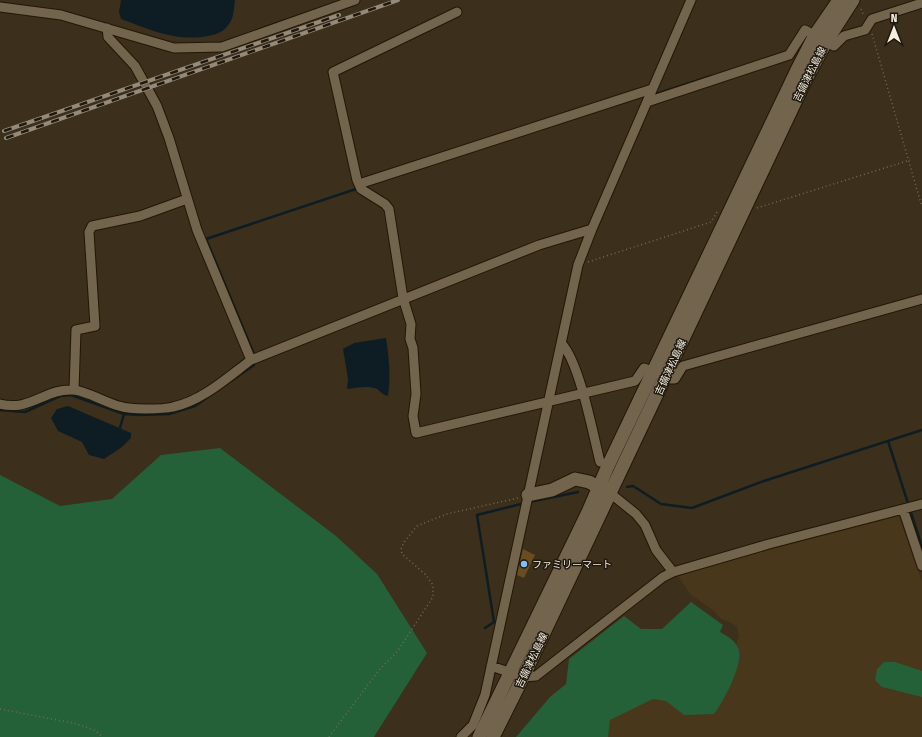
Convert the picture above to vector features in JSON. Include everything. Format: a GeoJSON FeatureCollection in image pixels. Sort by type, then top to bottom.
{"type":"FeatureCollection","features":[{"type":"Feature","properties":{"kind":"main road","name":"吉備津松島線"},"geometry":{"type":"LineString","coordinates":[[660,374],[730,211],[839,0]]}},
{"type":"Feature","properties":{"kind":"main road","name":"吉備津松島線"},"geometry":{"type":"LineString","coordinates":[[493,737],[518,675],[605,490],[660,374],[804,81],[820,38],[856,4]]}},
{"type":"Feature","properties":{"kind":"main road"},"geometry":{"type":"LineString","coordinates":[[527,500],[574,479],[589,482],[605,490]]}},
{"type":"Feature","properties":{"kind":"main road","name":"吉備津松島線"},"geometry":{"type":"LineString","coordinates":[[479,737],[518,675]]}},
{"type":"Feature","properties":{"kind":"street"},"geometry":{"type":"LineString","coordinates":[[0,7],[61,15],[174,48],[222,47],[355,0]]}},
{"type":"Feature","properties":{"kind":"street"},"geometry":{"type":"LineString","coordinates":[[461,737],[473,725],[483,704],[578,265],[592,229],[691,0]]}},
{"type":"Feature","properties":{"kind":"street"},"geometry":{"type":"LineString","coordinates":[[360,186],[650,95],[790,55],[804,31],[808,31],[834,46],[844,36],[922,3]]}},
{"type":"Feature","properties":{"kind":"street"},"geometry":{"type":"LineString","coordinates":[[457,12],[333,72],[357,180],[360,186],[385,204],[389,209],[403,298],[411,324],[410,338],[413,348],[413,374],[416,394],[413,416],[416,433],[636,381],[644,368],[675,379],[683,366],[922,299]]}},
{"type":"Feature","properties":{"kind":"street"},"geometry":{"type":"LineString","coordinates":[[108,28],[108,37],[135,66],[157,106],[169,138],[197,230],[251,360]]}},
{"type":"Feature","properties":{"kind":"street"},"geometry":{"type":"LineString","coordinates":[[74,390],[76,330],[95,326],[90,232],[92,226],[140,216],[187,199]]}},
{"type":"Feature","properties":{"kind":"street"},"geometry":{"type":"LineString","coordinates":[[0,404],[10,407],[21,406],[57,392],[74,390],[120,407],[135,409],[174,407],[196,398],[216,386],[251,360],[403,298],[539,245],[592,229]]}},
{"type":"Feature","properties":{"kind":"street"},"geometry":{"type":"LineString","coordinates":[[562,344],[568,351],[582,393],[600,462]]}},
{"type":"Feature","properties":{"kind":"street"},"geometry":{"type":"LineString","coordinates":[[605,490],[636,514],[645,525],[656,550],[673,572]]}},
{"type":"Feature","properties":{"kind":"street"},"geometry":{"type":"LineString","coordinates":[[491,666],[518,675],[533,677],[540,675],[663,577],[673,572],[769,544],[922,504]]}},
{"type":"Feature","properties":{"kind":"street"},"geometry":{"type":"LineString","coordinates":[[907,508],[922,566]]}},
{"type":"Feature","properties":{"kind":"path"},"geometry":{"type":"LineString","coordinates":[[856,4],[871,32],[910,160],[922,207]]}},
{"type":"Feature","properties":{"kind":"path"},"geometry":{"type":"LineString","coordinates":[[755,211],[757,208],[910,160]]}},
{"type":"Feature","properties":{"kind":"path"},"geometry":{"type":"LineString","coordinates":[[578,265],[711,222],[721,208],[730,211]]}},
{"type":"Feature","properties":{"kind":"path"},"geometry":{"type":"LineString","coordinates":[[329,737],[380,669],[397,652],[433,597],[433,585],[426,575],[402,554],[401,549],[404,542],[417,526],[447,514],[527,500]]}},
{"type":"Feature","properties":{"kind":"path"},"geometry":{"type":"LineString","coordinates":[[0,709],[73,724],[94,730],[103,737]]}},
{"type":"Feature","properties":{"kind":"shaded area"},"geometry":{"type":"Polygon","coordinates":[[[121,0],[235,0],[232,19],[225,29],[208,36],[185,37],[164,34],[121,19],[119,12],[121,0]]]}},
{"type":"Feature","properties":{"kind":"shaded area"},"geometry":{"type":"Polygon","coordinates":[[[386,338],[389,367],[388,396],[377,389],[370,387],[347,389],[348,379],[343,349],[354,343],[386,338]]]}},
{"type":"Feature","properties":{"kind":"shaded area"},"geometry":{"type":"Polygon","coordinates":[[[68,406],[131,433],[131,438],[122,447],[104,459],[89,455],[82,442],[58,431],[51,418],[57,409],[68,406]]]}},
{"type":"Feature","properties":{"kind":"shaded area"},"geometry":{"type":"Polygon","coordinates":[[[899,516],[922,582],[922,737],[576,737],[736,644],[739,636],[737,626],[720,618],[714,611],[691,595],[678,576],[706,566],[899,516]]]}},
{"type":"Feature","properties":{"kind":"green space"},"geometry":{"type":"Polygon","coordinates":[[[220,448],[336,536],[377,574],[427,653],[374,737],[0,737],[0,475],[60,506],[112,499],[161,455],[220,448]]]}},
{"type":"Feature","properties":{"kind":"green space"},"geometry":{"type":"Polygon","coordinates":[[[691,602],[723,625],[720,632],[730,638],[738,648],[739,654],[736,672],[723,701],[714,714],[684,715],[666,701],[653,699],[610,720],[608,737],[516,737],[550,697],[566,684],[569,659],[624,616],[641,629],[662,629],[691,602]]]}},
{"type":"Feature","properties":{"kind":"green space"},"geometry":{"type":"Polygon","coordinates":[[[884,662],[895,662],[922,671],[922,697],[882,687],[875,680],[877,669],[884,662]]]}},
{"type":"Feature","properties":{"kind":"building","name":"ファミリーマート"},"geometry":{"type":"Polygon","coordinates":[[[523,549],[535,555],[524,578],[517,575],[523,549]]]}},
{"type":"Feature","properties":{"kind":"waterway"},"geometry":{"type":"LineString","coordinates":[[653,95],[711,76]]}},
{"type":"Feature","properties":{"kind":"waterway"},"geometry":{"type":"LineString","coordinates":[[253,352],[206,239],[359,188]]}},
{"type":"Feature","properties":{"kind":"waterway"},"geometry":{"type":"LineString","coordinates":[[0,410],[25,412],[60,396],[71,395],[124,414],[169,414],[195,406],[254,365]]}},
{"type":"Feature","properties":{"kind":"waterway"},"geometry":{"type":"LineString","coordinates":[[119,431],[124,414]]}},
{"type":"Feature","properties":{"kind":"waterway"},"geometry":{"type":"LineString","coordinates":[[627,487],[633,486],[661,504],[692,508],[764,481],[922,430]]}},
{"type":"Feature","properties":{"kind":"waterway"},"geometry":{"type":"LineString","coordinates":[[888,441],[922,547]]}},
{"type":"Feature","properties":{"kind":"waterway"},"geometry":{"type":"LineString","coordinates":[[529,502],[578,492]]}},
{"type":"Feature","properties":{"kind":"waterway"},"geometry":{"type":"LineString","coordinates":[[485,628],[494,622],[477,515],[525,503]]}},
{"type":"Feature","properties":{"kind":"railway"},"geometry":{"type":"LineString","coordinates":[[6,138],[398,0]]}},
{"type":"Feature","properties":{"kind":"railway"},"geometry":{"type":"LineString","coordinates":[[4,131],[339,15]]}},
{"type":"Feature","properties":{"kind":"place","name":"ファミリーマート"},"geometry":{"type":"Point","coordinates":[524,564]}}]}
